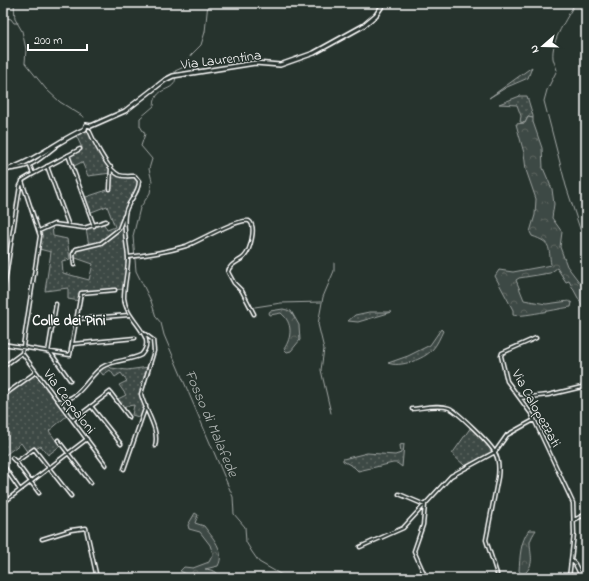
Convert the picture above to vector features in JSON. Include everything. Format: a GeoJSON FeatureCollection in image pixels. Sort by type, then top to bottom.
{"type":"FeatureCollection","features":[{"type":"Feature","properties":{"kind":"main road","name":"Via Laurentina"},"geometry":{"type":"LineString","coordinates":[[5,170],[19,167],[85,129],[86,124],[91,126],[125,112],[165,80],[176,76],[255,64],[280,64],[302,58],[322,50],[363,26],[376,14],[384,3]]}},
{"type":"Feature","properties":{"kind":"main road"},"geometry":{"type":"LineString","coordinates":[[85,129],[89,130],[91,126]]}},
{"type":"Feature","properties":{"kind":"street"},"geometry":{"type":"LineString","coordinates":[[578,3],[586,5]]}},
{"type":"Feature","properties":{"kind":"street"},"geometry":{"type":"LineString","coordinates":[[74,265],[73,255],[76,249],[97,245],[120,228],[125,213],[137,193],[138,181],[135,176],[118,174],[111,166],[89,130]]}},
{"type":"Feature","properties":{"kind":"street"},"geometry":{"type":"LineString","coordinates":[[19,167],[30,166],[59,143]]}},
{"type":"Feature","properties":{"kind":"street"},"geometry":{"type":"LineString","coordinates":[[3,295],[22,181],[80,149]]}},
{"type":"Feature","properties":{"kind":"street"},"geometry":{"type":"LineString","coordinates":[[68,155],[94,226]]}},
{"type":"Feature","properties":{"kind":"street"},"geometry":{"type":"LineString","coordinates":[[30,166],[33,174]]}},
{"type":"Feature","properties":{"kind":"street"},"geometry":{"type":"LineString","coordinates":[[47,166],[69,226]]}},
{"type":"Feature","properties":{"kind":"street"},"geometry":{"type":"LineString","coordinates":[[110,189],[111,166]]}},
{"type":"Feature","properties":{"kind":"street"},"geometry":{"type":"LineString","coordinates":[[3,367],[22,353],[39,246],[39,231],[22,181]]}},
{"type":"Feature","properties":{"kind":"street"},"geometry":{"type":"LineString","coordinates":[[20,187],[24,188]]}},
{"type":"Feature","properties":{"kind":"street"},"geometry":{"type":"LineString","coordinates":[[125,213],[128,257],[124,298],[129,315],[145,334],[153,340],[155,347],[141,394],[156,440],[155,446]]}},
{"type":"Feature","properties":{"kind":"street"},"geometry":{"type":"LineString","coordinates":[[39,231],[55,224],[82,228],[94,226],[106,221]]}},
{"type":"Feature","properties":{"kind":"street"},"geometry":{"type":"LineString","coordinates":[[128,257],[161,253],[185,246],[241,222],[249,221],[254,228],[246,253],[230,267],[228,272],[234,283],[245,296],[254,314]]}},
{"type":"Feature","properties":{"kind":"street"},"geometry":{"type":"LineString","coordinates":[[3,344],[70,355],[81,293],[115,290]]}},
{"type":"Feature","properties":{"kind":"street"},"geometry":{"type":"LineString","coordinates":[[56,304],[49,352],[70,380]]}},
{"type":"Feature","properties":{"kind":"street"},"geometry":{"type":"LineString","coordinates":[[77,319],[129,315]]}},
{"type":"Feature","properties":{"kind":"street"},"geometry":{"type":"LineString","coordinates":[[58,401],[68,399],[76,395],[103,367],[141,355],[146,346],[145,334]]}},
{"type":"Feature","properties":{"kind":"street"},"geometry":{"type":"LineString","coordinates":[[73,344],[135,338]]}},
{"type":"Feature","properties":{"kind":"street","name":"Via Calopezzati"},"geometry":{"type":"LineString","coordinates":[[536,338],[501,354],[507,379],[534,420],[573,503],[574,520],[569,578]]}},
{"type":"Feature","properties":{"kind":"street","name":"Via Ceppaloni"},"geometry":{"type":"LineString","coordinates":[[22,353],[106,465]]}},
{"type":"Feature","properties":{"kind":"street"},"geometry":{"type":"LineString","coordinates":[[3,396],[36,372]]}},
{"type":"Feature","properties":{"kind":"street"},"geometry":{"type":"LineString","coordinates":[[520,398],[548,395],[586,386]]}},
{"type":"Feature","properties":{"kind":"street"},"geometry":{"type":"LineString","coordinates":[[73,420],[110,392],[129,417]]}},
{"type":"Feature","properties":{"kind":"street"},"geometry":{"type":"LineString","coordinates":[[91,406],[120,444]]}},
{"type":"Feature","properties":{"kind":"street"},"geometry":{"type":"LineString","coordinates":[[124,470],[146,406]]}},
{"type":"Feature","properties":{"kind":"street"},"geometry":{"type":"LineString","coordinates":[[412,409],[450,408],[465,419],[495,452],[498,465],[498,477],[486,541],[497,574]]}},
{"type":"Feature","properties":{"kind":"street"},"geometry":{"type":"LineString","coordinates":[[360,547],[403,528],[451,476],[495,452],[508,434],[534,420]]}},
{"type":"Feature","properties":{"kind":"street"},"geometry":{"type":"LineString","coordinates":[[3,503],[87,439]]}},
{"type":"Feature","properties":{"kind":"street"},"geometry":{"type":"LineString","coordinates":[[58,440],[91,483]]}},
{"type":"Feature","properties":{"kind":"street"},"geometry":{"type":"LineString","coordinates":[[16,462],[34,449],[71,496]]}},
{"type":"Feature","properties":{"kind":"street"},"geometry":{"type":"LineString","coordinates":[[12,458],[39,493]]}},
{"type":"Feature","properties":{"kind":"street"},"geometry":{"type":"LineString","coordinates":[[3,465],[20,490]]}},
{"type":"Feature","properties":{"kind":"street"},"geometry":{"type":"LineString","coordinates":[[399,494],[425,505]]}},
{"type":"Feature","properties":{"kind":"street"},"geometry":{"type":"LineString","coordinates":[[425,505],[423,525],[414,550],[426,578]]}},
{"type":"Feature","properties":{"kind":"street"},"geometry":{"type":"LineString","coordinates":[[574,520],[586,514]]}},
{"type":"Feature","properties":{"kind":"street"},"geometry":{"type":"LineString","coordinates":[[42,539],[71,530],[86,528],[97,578]]}},
{"type":"Feature","properties":{"kind":"street"},"geometry":{"type":"LineString","coordinates":[[571,560],[576,564],[582,578]]}},
{"type":"Feature","properties":{"kind":"green space"},"geometry":{"type":"Polygon","coordinates":[[[532,67],[528,78],[507,87],[489,98],[532,67]]]}},
{"type":"Feature","properties":{"kind":"green space"},"geometry":{"type":"Polygon","coordinates":[[[520,96],[527,96],[533,116],[533,118],[528,117],[525,123],[520,122],[521,116],[517,105],[499,104],[520,96]]]}},
{"type":"Feature","properties":{"kind":"green space"},"geometry":{"type":"Polygon","coordinates":[[[528,117],[533,118],[542,148],[543,168],[552,189],[554,204],[552,218],[562,232],[560,247],[567,266],[586,291],[586,313],[569,281],[566,282],[557,268],[550,273],[519,278],[516,280],[524,300],[546,304],[569,301],[572,303],[571,307],[517,316],[513,315],[513,310],[495,276],[499,270],[513,272],[551,265],[548,246],[543,241],[532,236],[530,232],[535,215],[536,199],[526,170],[524,153],[516,124],[525,123],[528,117]]]}},
{"type":"Feature","properties":{"kind":"green space"},"geometry":{"type":"Polygon","coordinates":[[[89,124],[91,128],[89,131],[117,175],[133,176],[138,179],[139,184],[125,213],[128,257],[125,289],[84,292],[82,293],[80,301],[68,299],[68,288],[45,291],[51,252],[39,249],[39,231],[52,225],[53,236],[67,239],[70,259],[62,261],[63,273],[89,280],[93,264],[73,257],[75,250],[89,246],[86,228],[103,222],[107,230],[115,227],[107,206],[89,213],[83,198],[110,189],[111,173],[88,176],[82,162],[72,167],[68,155],[82,148],[75,133],[84,129],[89,124]]]}},
{"type":"Feature","properties":{"kind":"green space"},"geometry":{"type":"Polygon","coordinates":[[[283,309],[291,311],[299,325],[300,340],[291,351],[287,352],[284,349],[290,335],[288,321],[281,313],[270,315],[269,313],[270,311],[283,309]]]}},
{"type":"Feature","properties":{"kind":"green space"},"geometry":{"type":"Polygon","coordinates":[[[369,312],[392,312],[358,322],[348,321],[355,315],[369,312]]]}},
{"type":"Feature","properties":{"kind":"green space"},"geometry":{"type":"Polygon","coordinates":[[[441,329],[443,331],[435,346],[423,357],[412,362],[399,364],[388,363],[408,356],[430,345],[441,329]]]}},
{"type":"Feature","properties":{"kind":"green space"},"geometry":{"type":"Polygon","coordinates":[[[108,365],[111,368],[127,370],[149,367],[143,386],[143,396],[146,406],[142,418],[132,415],[134,405],[121,407],[116,400],[126,395],[119,385],[127,381],[121,373],[115,377],[110,370],[103,375],[99,370],[108,365]]]}},
{"type":"Feature","properties":{"kind":"green space"},"geometry":{"type":"Polygon","coordinates":[[[36,372],[69,414],[49,431],[60,446],[48,455],[41,446],[28,453],[21,443],[3,457],[3,396],[36,372]]]}},
{"type":"Feature","properties":{"kind":"green space"},"geometry":{"type":"Polygon","coordinates":[[[471,427],[493,452],[465,466],[452,454],[471,427]]]}},
{"type":"Feature","properties":{"kind":"green space"},"geometry":{"type":"Polygon","coordinates":[[[404,444],[402,467],[397,463],[393,463],[358,471],[343,461],[343,459],[367,453],[395,455],[401,453],[400,445],[404,444]]]}},
{"type":"Feature","properties":{"kind":"green space"},"geometry":{"type":"Polygon","coordinates":[[[195,513],[198,515],[195,523],[204,526],[217,544],[220,555],[218,566],[205,569],[214,571],[221,578],[195,578],[180,571],[184,567],[193,568],[209,562],[213,554],[210,545],[200,532],[189,529],[188,525],[195,513]]]}},
{"type":"Feature","properties":{"kind":"green space"},"geometry":{"type":"Polygon","coordinates":[[[529,530],[536,530],[530,542],[530,567],[523,575],[519,571],[520,555],[522,545],[529,530]]]}},
{"type":"Feature","properties":{"kind":"waterway"},"geometry":{"type":"LineString","coordinates":[[14,3],[15,19],[22,31],[26,49],[25,63],[46,89],[60,102],[84,117]]}},
{"type":"Feature","properties":{"kind":"waterway","name":"Fosso di Malafede"},"geometry":{"type":"LineString","coordinates":[[208,3],[205,32],[201,45],[191,55],[184,67],[175,71],[176,79],[174,84],[158,94],[155,99],[154,106],[140,118],[140,126],[145,134],[141,146],[152,159],[149,169],[152,181],[150,193],[140,208],[133,236],[136,271],[151,301],[156,317],[161,323],[164,335],[233,497],[234,514],[245,527],[246,542],[259,562],[287,578]]}},
{"type":"Feature","properties":{"kind":"waterway"},"geometry":{"type":"LineString","coordinates":[[575,3],[554,44],[553,61],[557,70],[547,90],[544,101],[566,186],[582,235],[586,256]]}},
{"type":"Feature","properties":{"kind":"waterway"},"geometry":{"type":"LineString","coordinates":[[3,17],[11,19],[14,23],[18,23]]}},
{"type":"Feature","properties":{"kind":"waterway"},"geometry":{"type":"LineString","coordinates":[[331,413],[321,370],[324,349],[318,324],[323,297],[334,271],[334,263]]}},
{"type":"Feature","properties":{"kind":"waterway"},"geometry":{"type":"LineString","coordinates":[[255,307],[281,303],[321,302]]}},
{"type":"Feature","properties":{"kind":"district","name":"Colle dei Pini"},"geometry":{"type":"Point","coordinates":[69,320]}}]}
